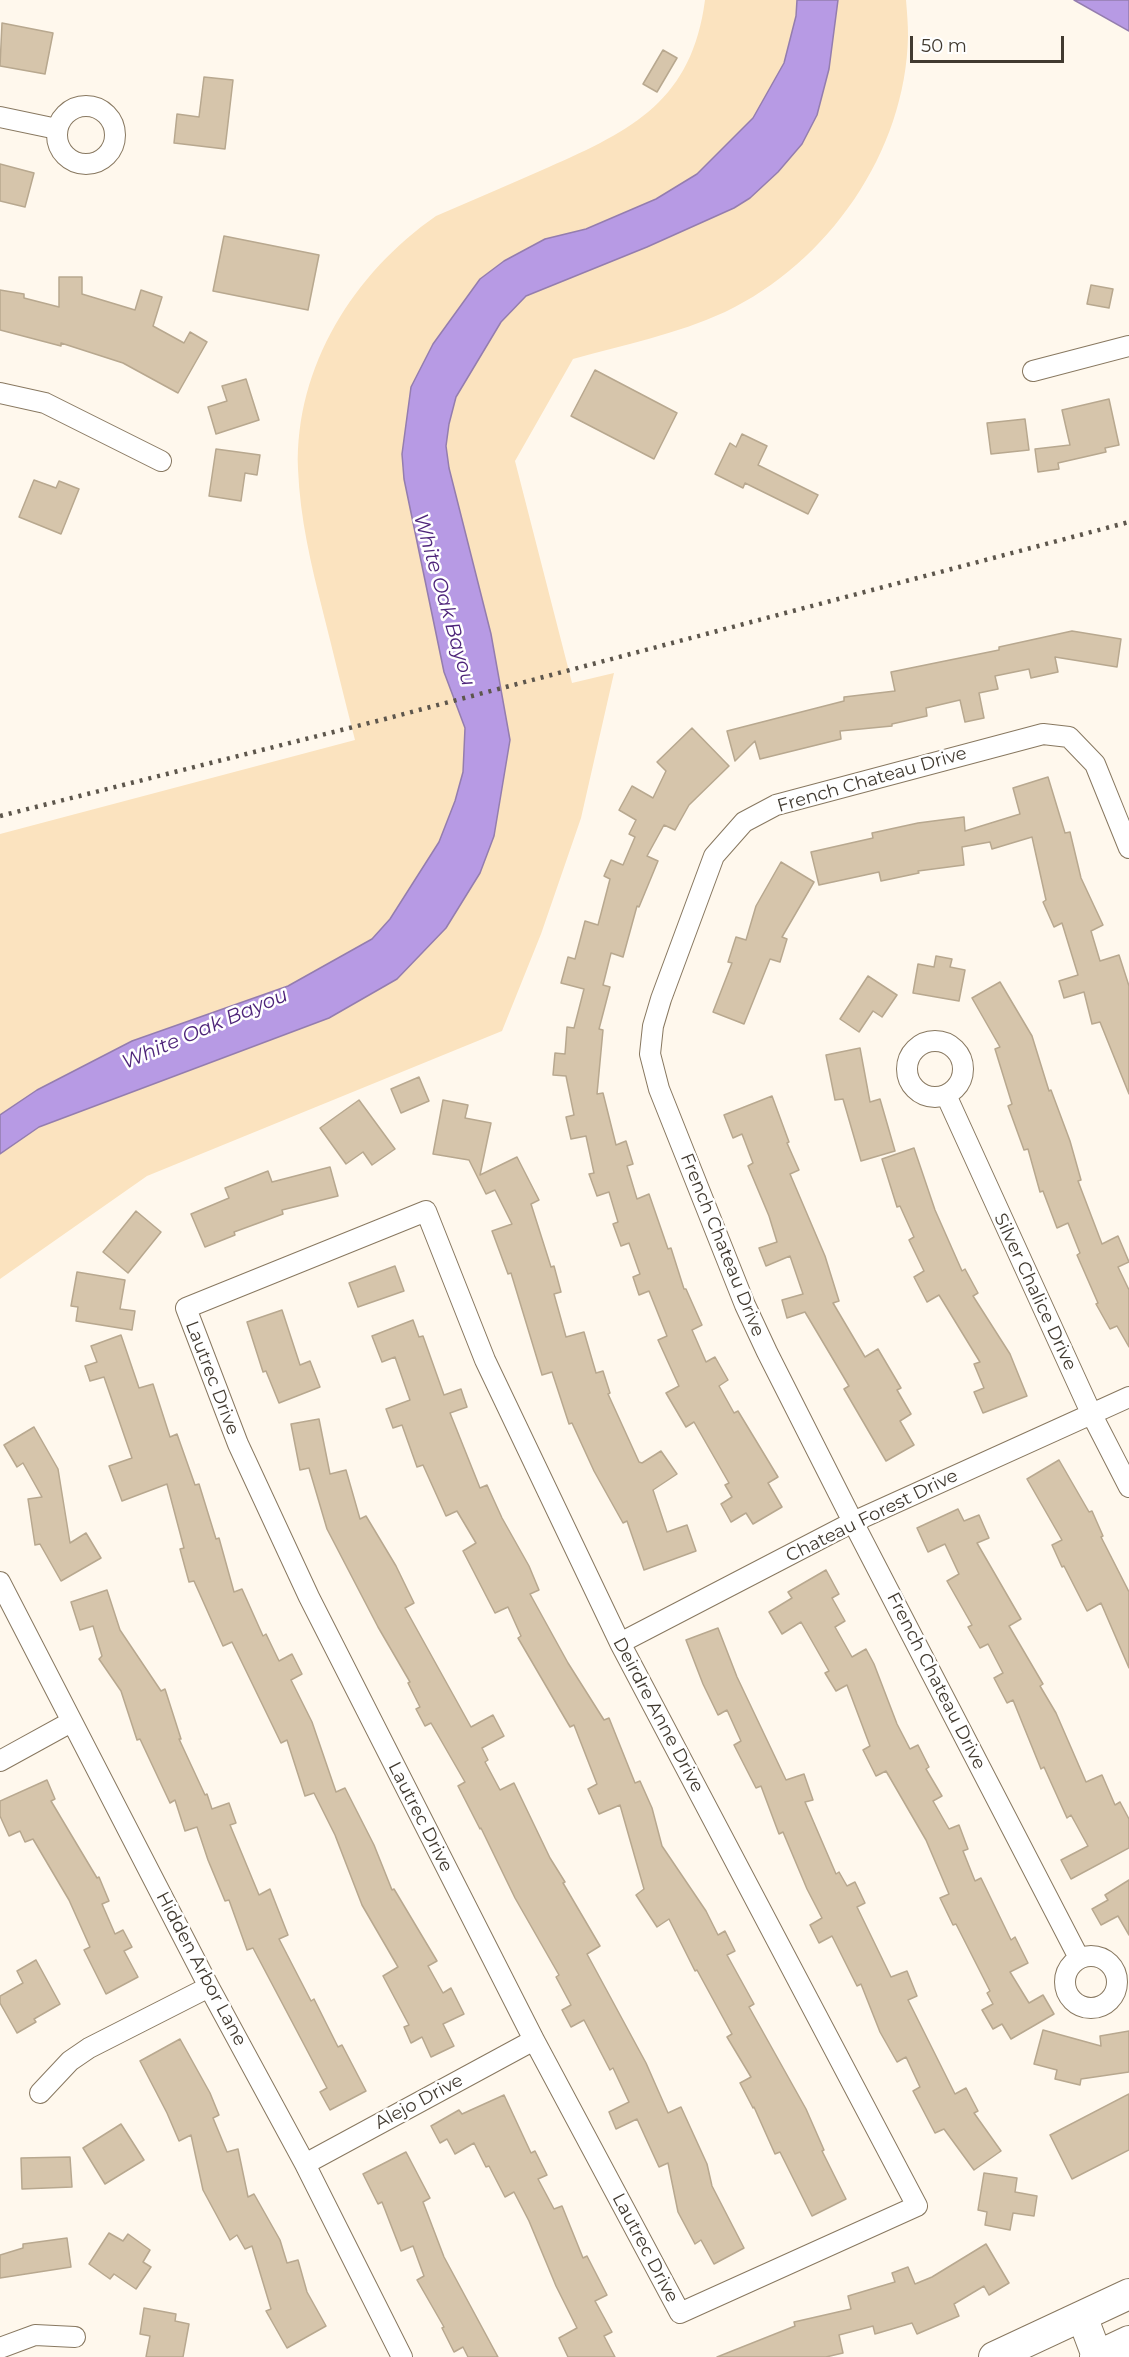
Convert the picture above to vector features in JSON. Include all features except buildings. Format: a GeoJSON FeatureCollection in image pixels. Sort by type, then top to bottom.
{"type":"FeatureCollection","features":[{"type":"Feature","properties":{"kind":"main road"},"geometry":{"type":"LineString","coordinates":[[994,2357],[1129,2294]]}},
{"type":"Feature","properties":{"kind":"main road"},"geometry":{"type":"LineString","coordinates":[[1082,2316],[1096,2357],[1129,2341]]}},
{"type":"Feature","properties":{"kind":"street"},"geometry":{"type":"LineString","coordinates":[[0,117],[57,129]]}},
{"type":"Feature","properties":{"kind":"street"},"geometry":{"type":"LineString","coordinates":[[1033,371],[1129,346]]}},
{"type":"Feature","properties":{"kind":"street"},"geometry":{"type":"LineString","coordinates":[[0,393],[45,404],[160,461]]}},
{"type":"Feature","properties":{"kind":"street","name":"French Chateau Drive"},"geometry":{"type":"LineString","coordinates":[[1079,1958],[853,1522],[745,1305],[659,1089],[650,1054],[653,1026],[661,999],[714,856],[744,822],[776,805],[1043,734],[1069,737],[1095,764],[1129,848]]}},
{"type":"Feature","properties":{"kind":"street","name":"Silver Chalice Drive"},"geometry":{"type":"LineString","coordinates":[[946,1095],[1092,1414],[1129,1487]]}},
{"type":"Feature","properties":{"kind":"street","name":"Deirdre Anne Drive"},"geometry":{"type":"LineString","coordinates":[[426,1211],[485,1360],[620,1643],[917,2206]]}},
{"type":"Feature","properties":{"kind":"street","name":"Lautrec Drive"},"geometry":{"type":"LineString","coordinates":[[426,1211],[186,1308],[238,1444],[309,1598],[534,2040],[680,2313],[917,2206]]}},
{"type":"Feature","properties":{"kind":"street","name":"Chateau Forest Drive"},"geometry":{"type":"LineString","coordinates":[[620,1643],[853,1522],[1129,1396]]}},
{"type":"Feature","properties":{"kind":"street","name":"Hidden Arbor Lane"},"geometry":{"type":"LineString","coordinates":[[0,1582],[209,1986],[305,2164],[402,2357]]}},
{"type":"Feature","properties":{"kind":"street"},"geometry":{"type":"LineString","coordinates":[[0,1761],[71,1722]]}},
{"type":"Feature","properties":{"kind":"street"},"geometry":{"type":"LineString","coordinates":[[40,2093],[70,2061],[89,2048],[209,1986]]}},
{"type":"Feature","properties":{"kind":"street","name":"Alejo Drive"},"geometry":{"type":"LineString","coordinates":[[305,2164],[534,2040]]}},
{"type":"Feature","properties":{"kind":"street"},"geometry":{"type":"LineString","coordinates":[[0,2348],[35,2335],[75,2337]]}},
{"type":"Feature","properties":{"kind":"shaded area"},"geometry":{"type":"Polygon","coordinates":[[[705,0],[906,0],[908,36],[904,79],[893,121],[876,161],[854,199],[828,234],[797,265],[762,291],[707,320],[573,359],[515,461],[572,683],[614,673],[581,818],[541,934],[502,1031],[147,1176],[0,1279],[0,834],[355,740],[310,559],[298,469],[300,431],[307,394],[319,359],[335,325],[379,265],[406,239],[436,216],[607,139],[654,107],[672,87],[687,63],[698,34],[705,0]]]}},
{"type":"Feature","properties":{"kind":"water","name":"White Oak Bayou"},"geometry":{"type":"Polygon","coordinates":[[[797,0],[838,0],[829,69],[817,115],[802,144],[778,172],[750,198],[734,208],[647,247],[526,296],[501,322],[456,397],[446,446],[449,468],[491,634],[510,740],[494,836],[480,873],[446,928],[397,979],[329,1018],[39,1127],[0,1154],[0,1115],[37,1090],[132,1041],[288,986],[372,939],[390,919],[439,842],[455,801],[463,772],[465,728],[444,672],[404,479],[402,454],[411,387],[433,344],[480,279],[504,261],[545,239],[586,229],[656,199],[697,174],[753,118],[784,63],[796,16],[797,0]]]}},
{"type":"Feature","properties":{"kind":"water"},"geometry":{"type":"Polygon","coordinates":[[[1074,0],[1129,0],[1129,31],[1074,0]]]}},
{"type":"Feature","properties":{"kind":"railway"},"geometry":{"type":"LineString","coordinates":[[0,816],[385,719],[1129,522]]}}]}
